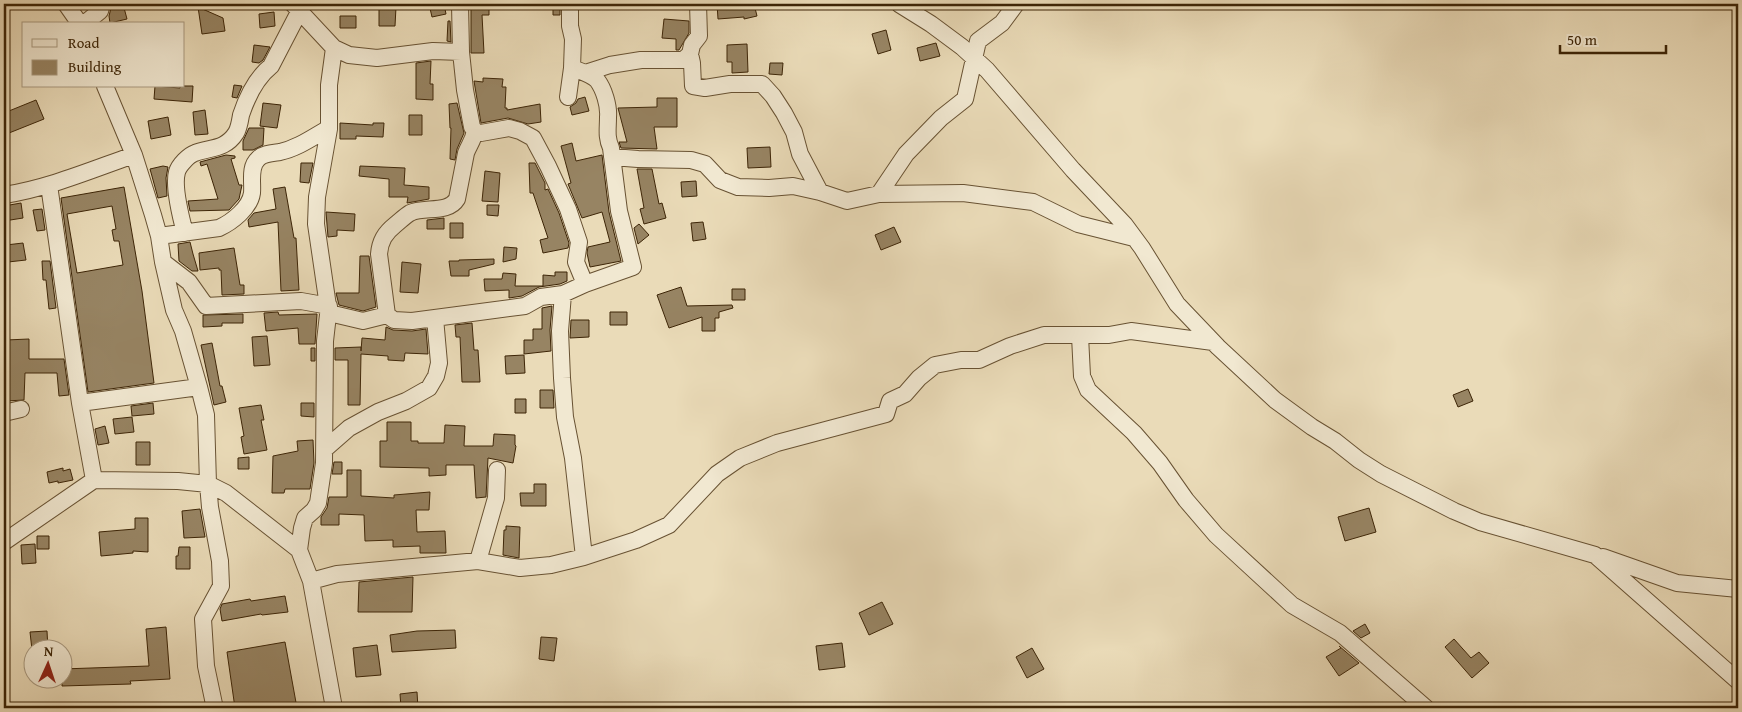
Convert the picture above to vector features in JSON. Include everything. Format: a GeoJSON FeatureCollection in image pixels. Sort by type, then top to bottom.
{"type":"FeatureCollection","features":[{"type":"Feature","properties":{"kind":"street"},"geometry":{"type":"LineString","coordinates":[[66,4],[68,10],[78,22]]}},
{"type":"Feature","properties":{"kind":"street"},"geometry":{"type":"LineString","coordinates":[[86,22],[100,11],[102,4]]}},
{"type":"Feature","properties":{"kind":"street"},"geometry":{"type":"LineString","coordinates":[[460,4],[465,90],[472,127],[475,131],[481,133],[509,128],[533,138],[568,209],[579,242],[576,262],[585,284]]}},
{"type":"Feature","properties":{"kind":"street"},"geometry":{"type":"LineString","coordinates":[[475,131],[471,146],[466,153],[457,199],[454,204],[447,207],[411,212],[386,232],[380,244],[379,254],[387,315],[394,320],[412,321],[524,306],[541,297],[563,294],[633,267],[619,211],[612,157],[607,139],[608,110],[596,80],[579,71],[571,55],[570,4]]}},
{"type":"Feature","properties":{"kind":"street"},"geometry":{"type":"LineString","coordinates":[[698,4],[698,36],[692,45],[690,54],[693,86],[705,88],[730,84],[762,84],[784,113],[794,132],[800,154],[820,192]]}},
{"type":"Feature","properties":{"kind":"street"},"geometry":{"type":"LineString","coordinates":[[899,4],[932,24],[974,58],[1013,99],[1073,170],[1125,225],[1177,304],[1213,342],[1275,400],[1335,441],[1359,460],[1381,474],[1480,522],[1596,555],[1677,583],[1738,589]]}},
{"type":"Feature","properties":{"kind":"street"},"geometry":{"type":"LineString","coordinates":[[879,194],[906,154],[941,118],[965,99],[978,41],[1002,22],[1016,4]]}},
{"type":"Feature","properties":{"kind":"street"},"geometry":{"type":"LineString","coordinates":[[185,233],[179,209],[176,173],[179,167],[194,153],[214,149],[232,138],[238,130],[242,114],[256,83],[264,72],[272,66],[296,8],[334,48],[349,55],[377,58],[433,50],[462,52]]}},
{"type":"Feature","properties":{"kind":"street"},"geometry":{"type":"LineString","coordinates":[[334,48],[329,85],[329,128],[317,197],[316,224],[329,313],[363,321],[387,315]]}},
{"type":"Feature","properties":{"kind":"street"},"geometry":{"type":"LineString","coordinates":[[579,71],[641,60],[683,60],[690,54]]}},
{"type":"Feature","properties":{"kind":"street"},"geometry":{"type":"LineString","coordinates":[[568,97],[579,71]]}},
{"type":"Feature","properties":{"kind":"street"},"geometry":{"type":"LineString","coordinates":[[106,88],[134,155],[159,236],[174,310],[183,330],[206,415],[208,484],[220,561],[221,586],[203,619],[206,666],[214,708]]}},
{"type":"Feature","properties":{"kind":"street"},"geometry":{"type":"LineString","coordinates":[[159,236],[218,228],[231,222],[248,204],[252,195],[254,166],[257,159],[264,155],[296,146],[329,128]]}},
{"type":"Feature","properties":{"kind":"street"},"geometry":{"type":"LineString","coordinates":[[4,195],[24,192],[134,155]]}},
{"type":"Feature","properties":{"kind":"street"},"geometry":{"type":"LineString","coordinates":[[612,157],[638,160],[691,160],[705,164],[720,180],[738,187],[769,188],[793,186],[820,192],[846,201],[879,194],[963,192],[1033,202],[1078,224],[1134,238]]}},
{"type":"Feature","properties":{"kind":"street"},"geometry":{"type":"LineString","coordinates":[[49,184],[80,404],[94,480]]}},
{"type":"Feature","properties":{"kind":"street"},"geometry":{"type":"LineString","coordinates":[[163,262],[189,282],[206,306],[301,301],[329,306]]}},
{"type":"Feature","properties":{"kind":"street"},"geometry":{"type":"LineString","coordinates":[[563,294],[560,331],[565,417],[573,458],[584,557]]}},
{"type":"Feature","properties":{"kind":"street"},"geometry":{"type":"LineString","coordinates":[[329,306],[325,341],[325,449],[318,503],[314,510],[305,518],[299,550],[311,581],[334,708]]}},
{"type":"Feature","properties":{"kind":"street"},"geometry":{"type":"LineString","coordinates":[[325,449],[349,428],[429,388],[436,376],[439,363],[435,318]]}},
{"type":"Feature","properties":{"kind":"street"},"geometry":{"type":"LineString","coordinates":[[311,581],[337,574],[478,561],[520,568],[551,565],[584,557],[636,540],[669,525],[717,474],[740,458],[777,443],[886,414],[890,401],[905,394],[919,378],[935,365],[961,360],[979,360],[1010,346],[1044,335],[1109,335],[1131,331],[1213,342]]}},
{"type":"Feature","properties":{"kind":"street"},"geometry":{"type":"LineString","coordinates":[[1080,336],[1082,376],[1088,390],[1134,433],[1216,535],[1292,606],[1340,633],[1426,708]]}},
{"type":"Feature","properties":{"kind":"street"},"geometry":{"type":"LineString","coordinates":[[80,404],[199,387]]}},
{"type":"Feature","properties":{"kind":"street"},"geometry":{"type":"LineString","coordinates":[[4,413],[21,409]]}},
{"type":"Feature","properties":{"kind":"street"},"geometry":{"type":"LineString","coordinates":[[478,561],[496,498],[497,470]]}},
{"type":"Feature","properties":{"kind":"street"},"geometry":{"type":"LineString","coordinates":[[4,542],[94,480],[178,480],[208,484],[226,493],[299,550]]}},
{"type":"Feature","properties":{"kind":"street"},"geometry":{"type":"LineString","coordinates":[[1596,555],[1738,681]]}},
{"type":"Feature","properties":{"kind":"building"},"geometry":{"type":"Polygon","coordinates":[[[112,4],[123,4],[127,19],[110,22],[109,16],[112,4]]]}},
{"type":"Feature","properties":{"kind":"building"},"geometry":{"type":"Polygon","coordinates":[[[429,4],[444,4],[446,14],[432,17],[429,4]]]}},
{"type":"Feature","properties":{"kind":"building"},"geometry":{"type":"Polygon","coordinates":[[[471,4],[489,4],[489,15],[482,15],[484,53],[471,53],[471,4]]]}},
{"type":"Feature","properties":{"kind":"building"},"geometry":{"type":"Polygon","coordinates":[[[553,4],[560,4],[560,15],[553,15],[553,4]]]}},
{"type":"Feature","properties":{"kind":"building"},"geometry":{"type":"Polygon","coordinates":[[[717,4],[754,4],[757,16],[744,19],[744,17],[718,19],[717,4]]]}},
{"type":"Feature","properties":{"kind":"building"},"geometry":{"type":"Polygon","coordinates":[[[379,6],[396,7],[395,26],[379,26],[379,6]]]}},
{"type":"Feature","properties":{"kind":"building"},"geometry":{"type":"Polygon","coordinates":[[[198,7],[223,18],[225,31],[202,34],[198,7]]]}},
{"type":"Feature","properties":{"kind":"building"},"geometry":{"type":"Polygon","coordinates":[[[274,12],[275,26],[260,28],[259,14],[274,12]]]}},
{"type":"Feature","properties":{"kind":"building"},"geometry":{"type":"Polygon","coordinates":[[[340,16],[356,16],[356,28],[340,28],[340,16]]]}},
{"type":"Feature","properties":{"kind":"building"},"geometry":{"type":"Polygon","coordinates":[[[664,19],[689,21],[689,33],[679,50],[676,50],[676,39],[662,38],[664,19]]]}},
{"type":"Feature","properties":{"kind":"building"},"geometry":{"type":"Polygon","coordinates":[[[448,21],[450,21],[451,42],[447,41],[448,21]]]}},
{"type":"Feature","properties":{"kind":"building"},"geometry":{"type":"Polygon","coordinates":[[[886,30],[891,50],[878,54],[872,34],[886,30]]]}},
{"type":"Feature","properties":{"kind":"building"},"geometry":{"type":"Polygon","coordinates":[[[936,43],[940,56],[920,61],[917,48],[936,43]]]}},
{"type":"Feature","properties":{"kind":"building"},"geometry":{"type":"Polygon","coordinates":[[[747,44],[748,72],[732,73],[732,62],[727,62],[727,45],[747,44]]]}},
{"type":"Feature","properties":{"kind":"building"},"geometry":{"type":"Polygon","coordinates":[[[254,45],[270,47],[263,60],[259,63],[252,62],[254,45]]]}},
{"type":"Feature","properties":{"kind":"building"},"geometry":{"type":"Polygon","coordinates":[[[431,61],[430,84],[433,84],[433,100],[416,99],[416,63],[431,61]]]}},
{"type":"Feature","properties":{"kind":"building"},"geometry":{"type":"Polygon","coordinates":[[[770,63],[783,63],[782,75],[769,74],[770,63]]]}},
{"type":"Feature","properties":{"kind":"building"},"geometry":{"type":"Polygon","coordinates":[[[483,78],[503,79],[502,87],[506,87],[505,108],[507,110],[540,104],[541,122],[528,124],[508,118],[481,123],[474,81],[483,82],[483,78]]]}},
{"type":"Feature","properties":{"kind":"building"},"geometry":{"type":"Polygon","coordinates":[[[234,85],[242,86],[237,98],[232,97],[234,85]]]}},
{"type":"Feature","properties":{"kind":"building"},"geometry":{"type":"Polygon","coordinates":[[[185,86],[193,86],[192,102],[154,99],[155,88],[185,88],[185,86]]]}},
{"type":"Feature","properties":{"kind":"building"},"geometry":{"type":"Polygon","coordinates":[[[585,97],[589,111],[572,115],[570,107],[578,99],[585,97]]]}},
{"type":"Feature","properties":{"kind":"building"},"geometry":{"type":"Polygon","coordinates":[[[657,98],[677,98],[677,127],[654,127],[657,149],[621,148],[619,142],[627,142],[618,108],[657,107],[657,98]]]}},
{"type":"Feature","properties":{"kind":"building"},"geometry":{"type":"Polygon","coordinates":[[[36,100],[44,119],[4,135],[4,113],[36,100]]]}},
{"type":"Feature","properties":{"kind":"building"},"geometry":{"type":"Polygon","coordinates":[[[263,103],[281,105],[277,128],[260,126],[263,103]]]}},
{"type":"Feature","properties":{"kind":"building"},"geometry":{"type":"Polygon","coordinates":[[[457,103],[464,133],[457,149],[455,160],[450,159],[451,128],[449,104],[457,103]]]}},
{"type":"Feature","properties":{"kind":"building"},"geometry":{"type":"Polygon","coordinates":[[[205,110],[208,134],[195,135],[193,112],[205,110]]]}},
{"type":"Feature","properties":{"kind":"building"},"geometry":{"type":"Polygon","coordinates":[[[409,115],[422,115],[422,135],[409,135],[409,115]]]}},
{"type":"Feature","properties":{"kind":"building"},"geometry":{"type":"Polygon","coordinates":[[[168,117],[171,135],[151,139],[148,121],[168,117]]]}},
{"type":"Feature","properties":{"kind":"building"},"geometry":{"type":"Polygon","coordinates":[[[340,123],[373,125],[373,123],[384,123],[383,137],[356,136],[356,139],[340,139],[340,123]]]}},
{"type":"Feature","properties":{"kind":"building"},"geometry":{"type":"Polygon","coordinates":[[[249,128],[264,128],[263,145],[253,150],[243,150],[243,141],[249,128]]]}},
{"type":"Feature","properties":{"kind":"building"},"geometry":{"type":"Polygon","coordinates":[[[572,143],[576,161],[602,155],[609,212],[621,261],[590,267],[587,253],[588,247],[610,242],[602,212],[582,218],[568,184],[571,183],[561,146],[572,143]]]}},
{"type":"Feature","properties":{"kind":"building"},"geometry":{"type":"Polygon","coordinates":[[[770,147],[771,167],[748,168],[747,148],[770,147]]]}},
{"type":"Feature","properties":{"kind":"building"},"geometry":{"type":"Polygon","coordinates":[[[226,155],[235,156],[235,158],[231,159],[239,185],[242,185],[239,199],[229,210],[190,211],[188,201],[218,199],[207,164],[201,166],[200,162],[226,155]]]}},
{"type":"Feature","properties":{"kind":"building"},"geometry":{"type":"Polygon","coordinates":[[[301,163],[313,163],[309,183],[300,182],[301,163]]]}},
{"type":"Feature","properties":{"kind":"building"},"geometry":{"type":"Polygon","coordinates":[[[529,163],[535,163],[545,183],[545,190],[548,189],[559,213],[569,243],[568,248],[543,253],[540,240],[548,238],[533,193],[530,193],[529,163]]]}},
{"type":"Feature","properties":{"kind":"building"},"geometry":{"type":"Polygon","coordinates":[[[163,166],[168,167],[166,178],[167,196],[158,198],[150,169],[163,166]]]}},
{"type":"Feature","properties":{"kind":"building"},"geometry":{"type":"Polygon","coordinates":[[[360,166],[405,168],[404,185],[429,187],[429,199],[407,203],[408,197],[389,197],[389,179],[359,176],[360,166]]]}},
{"type":"Feature","properties":{"kind":"building"},"geometry":{"type":"Polygon","coordinates":[[[637,169],[652,169],[659,204],[662,203],[666,218],[644,224],[640,209],[644,208],[637,169]]]}},
{"type":"Feature","properties":{"kind":"building"},"geometry":{"type":"Polygon","coordinates":[[[485,171],[500,173],[498,202],[482,201],[485,171]]]}},
{"type":"Feature","properties":{"kind":"building"},"geometry":{"type":"Polygon","coordinates":[[[696,181],[697,196],[682,197],[681,182],[696,181]]]}},
{"type":"Feature","properties":{"kind":"building"},"geometry":{"type":"Polygon","coordinates":[[[124,187],[142,291],[154,383],[88,392],[61,198],[124,187]],[[112,206],[67,214],[77,273],[123,265],[119,241],[114,241],[112,230],[116,229],[112,206]]]}},
{"type":"Feature","properties":{"kind":"building"},"geometry":{"type":"Polygon","coordinates":[[[285,187],[294,238],[296,238],[299,290],[281,291],[278,222],[249,227],[248,220],[254,213],[276,209],[273,189],[285,187]]]}},
{"type":"Feature","properties":{"kind":"building"},"geometry":{"type":"Polygon","coordinates":[[[21,203],[23,218],[4,221],[4,206],[21,203]]]}},
{"type":"Feature","properties":{"kind":"building"},"geometry":{"type":"Polygon","coordinates":[[[487,205],[499,205],[498,216],[487,215],[487,205]]]}},
{"type":"Feature","properties":{"kind":"building"},"geometry":{"type":"Polygon","coordinates":[[[42,209],[45,230],[37,231],[33,210],[42,209]]]}},
{"type":"Feature","properties":{"kind":"building"},"geometry":{"type":"Polygon","coordinates":[[[326,212],[355,214],[354,231],[337,230],[337,236],[328,237],[326,212]]]}},
{"type":"Feature","properties":{"kind":"building"},"geometry":{"type":"Polygon","coordinates":[[[444,218],[444,229],[427,229],[427,220],[444,218]]]}},
{"type":"Feature","properties":{"kind":"building"},"geometry":{"type":"Polygon","coordinates":[[[703,222],[706,239],[693,241],[691,223],[703,222]]]}},
{"type":"Feature","properties":{"kind":"building"},"geometry":{"type":"Polygon","coordinates":[[[450,223],[463,223],[463,238],[450,238],[450,223]]]}},
{"type":"Feature","properties":{"kind":"building"},"geometry":{"type":"Polygon","coordinates":[[[639,224],[649,235],[638,244],[634,228],[639,224]]]}},
{"type":"Feature","properties":{"kind":"building"},"geometry":{"type":"Polygon","coordinates":[[[894,227],[901,242],[881,250],[875,235],[894,227]]]}},
{"type":"Feature","properties":{"kind":"building"},"geometry":{"type":"Polygon","coordinates":[[[190,242],[198,271],[192,271],[179,261],[178,244],[190,242]]]}},
{"type":"Feature","properties":{"kind":"building"},"geometry":{"type":"Polygon","coordinates":[[[23,243],[26,260],[8,262],[6,245],[23,243]]]}},
{"type":"Feature","properties":{"kind":"building"},"geometry":{"type":"Polygon","coordinates":[[[504,247],[517,248],[516,259],[503,262],[504,247]]]}},
{"type":"Feature","properties":{"kind":"building"},"geometry":{"type":"Polygon","coordinates":[[[234,248],[240,285],[244,285],[244,294],[222,295],[221,270],[219,268],[200,270],[199,253],[234,248]]]}},
{"type":"Feature","properties":{"kind":"building"},"geometry":{"type":"Polygon","coordinates":[[[360,256],[369,256],[376,307],[363,311],[339,305],[336,293],[359,293],[360,256]]]}},
{"type":"Feature","properties":{"kind":"building"},"geometry":{"type":"Polygon","coordinates":[[[494,259],[494,264],[469,270],[469,276],[451,276],[449,261],[494,259]]]}},
{"type":"Feature","properties":{"kind":"building"},"geometry":{"type":"Polygon","coordinates":[[[42,261],[50,261],[56,308],[49,309],[46,280],[43,280],[42,261]]]}},
{"type":"Feature","properties":{"kind":"building"},"geometry":{"type":"Polygon","coordinates":[[[402,262],[421,264],[418,293],[400,292],[402,262]]]}},
{"type":"Feature","properties":{"kind":"building"},"geometry":{"type":"Polygon","coordinates":[[[555,272],[567,272],[567,281],[539,287],[522,296],[509,298],[509,290],[485,291],[484,279],[502,279],[503,273],[516,274],[515,286],[543,286],[543,275],[555,276],[555,272]]]}},
{"type":"Feature","properties":{"kind":"building"},"geometry":{"type":"Polygon","coordinates":[[[681,287],[687,306],[732,305],[733,308],[719,312],[719,318],[715,318],[715,331],[702,331],[702,317],[669,328],[657,295],[681,287]]]}},
{"type":"Feature","properties":{"kind":"building"},"geometry":{"type":"Polygon","coordinates":[[[732,289],[745,289],[745,300],[732,300],[732,289]]]}},
{"type":"Feature","properties":{"kind":"building"},"geometry":{"type":"Polygon","coordinates":[[[552,306],[551,351],[524,354],[524,340],[533,340],[533,329],[542,329],[542,308],[552,306]]]}},
{"type":"Feature","properties":{"kind":"building"},"geometry":{"type":"Polygon","coordinates":[[[278,312],[279,315],[317,314],[315,344],[299,344],[298,328],[266,331],[264,313],[278,312]]]}},
{"type":"Feature","properties":{"kind":"building"},"geometry":{"type":"Polygon","coordinates":[[[610,312],[627,312],[627,325],[610,325],[610,312]]]}},
{"type":"Feature","properties":{"kind":"building"},"geometry":{"type":"Polygon","coordinates":[[[243,314],[243,323],[222,323],[222,326],[203,327],[203,315],[243,314]]]}},
{"type":"Feature","properties":{"kind":"building"},"geometry":{"type":"Polygon","coordinates":[[[571,320],[589,320],[589,337],[570,338],[571,320]]]}},
{"type":"Feature","properties":{"kind":"building"},"geometry":{"type":"Polygon","coordinates":[[[472,323],[474,350],[478,350],[480,382],[462,382],[460,337],[456,337],[455,325],[472,323]]]}},
{"type":"Feature","properties":{"kind":"building"},"geometry":{"type":"Polygon","coordinates":[[[386,327],[393,330],[412,331],[426,329],[428,354],[405,353],[404,361],[388,360],[388,356],[361,354],[360,405],[348,405],[348,360],[335,360],[335,348],[361,347],[361,351],[362,338],[385,340],[386,327]]]}},
{"type":"Feature","properties":{"kind":"building"},"geometry":{"type":"Polygon","coordinates":[[[267,336],[270,365],[254,366],[252,337],[267,336]]]}},
{"type":"Feature","properties":{"kind":"building"},"geometry":{"type":"Polygon","coordinates":[[[29,339],[29,359],[64,359],[69,395],[59,396],[57,373],[25,373],[24,400],[6,401],[4,364],[6,364],[6,340],[29,339]]]}},
{"type":"Feature","properties":{"kind":"building"},"geometry":{"type":"Polygon","coordinates":[[[212,343],[220,386],[222,386],[226,402],[214,405],[201,345],[212,343]]]}},
{"type":"Feature","properties":{"kind":"building"},"geometry":{"type":"Polygon","coordinates":[[[311,348],[315,348],[315,361],[311,361],[311,348]]]}},
{"type":"Feature","properties":{"kind":"building"},"geometry":{"type":"Polygon","coordinates":[[[524,355],[525,373],[506,374],[505,356],[524,355]]]}},
{"type":"Feature","properties":{"kind":"building"},"geometry":{"type":"Polygon","coordinates":[[[1468,389],[1473,401],[1458,407],[1453,395],[1468,389]]]}},
{"type":"Feature","properties":{"kind":"building"},"geometry":{"type":"Polygon","coordinates":[[[540,390],[553,390],[554,408],[540,408],[540,390]]]}},
{"type":"Feature","properties":{"kind":"building"},"geometry":{"type":"Polygon","coordinates":[[[515,399],[526,399],[526,413],[515,413],[515,399]]]}},
{"type":"Feature","properties":{"kind":"building"},"geometry":{"type":"Polygon","coordinates":[[[153,403],[154,414],[132,416],[131,406],[153,403]]]}},
{"type":"Feature","properties":{"kind":"building"},"geometry":{"type":"Polygon","coordinates":[[[301,403],[314,403],[314,417],[301,416],[301,403]]]}},
{"type":"Feature","properties":{"kind":"building"},"geometry":{"type":"Polygon","coordinates":[[[261,405],[264,420],[261,420],[267,450],[244,454],[241,437],[244,436],[239,408],[261,405]]]}},
{"type":"Feature","properties":{"kind":"building"},"geometry":{"type":"Polygon","coordinates":[[[132,417],[134,432],[115,434],[113,419],[132,417]]]}},
{"type":"Feature","properties":{"kind":"building"},"geometry":{"type":"Polygon","coordinates":[[[387,422],[411,422],[411,441],[418,441],[418,443],[444,443],[445,425],[465,426],[464,446],[493,446],[494,434],[515,435],[516,446],[513,463],[488,458],[486,497],[476,498],[474,465],[446,465],[446,475],[429,476],[429,468],[380,467],[380,441],[387,441],[387,422]]]}},
{"type":"Feature","properties":{"kind":"building"},"geometry":{"type":"Polygon","coordinates":[[[105,426],[109,443],[98,445],[95,429],[105,426]]]}},
{"type":"Feature","properties":{"kind":"building"},"geometry":{"type":"Polygon","coordinates":[[[313,440],[314,463],[310,489],[285,489],[284,493],[272,493],[273,456],[298,451],[297,441],[313,440]]]}},
{"type":"Feature","properties":{"kind":"building"},"geometry":{"type":"Polygon","coordinates":[[[136,442],[150,442],[150,465],[136,465],[136,442]]]}},
{"type":"Feature","properties":{"kind":"building"},"geometry":{"type":"Polygon","coordinates":[[[249,457],[249,469],[238,469],[238,458],[249,457]]]}},
{"type":"Feature","properties":{"kind":"building"},"geometry":{"type":"Polygon","coordinates":[[[334,462],[342,462],[342,474],[332,474],[334,462]]]}},
{"type":"Feature","properties":{"kind":"building"},"geometry":{"type":"Polygon","coordinates":[[[63,468],[63,471],[70,469],[73,480],[49,483],[47,472],[63,468]]]}},
{"type":"Feature","properties":{"kind":"building"},"geometry":{"type":"Polygon","coordinates":[[[347,470],[361,470],[361,496],[394,498],[394,495],[430,492],[429,510],[416,510],[417,532],[445,531],[446,553],[420,553],[420,546],[393,547],[393,540],[365,541],[364,515],[339,514],[339,525],[321,525],[321,517],[327,508],[329,497],[347,497],[347,470]]]}},
{"type":"Feature","properties":{"kind":"building"},"geometry":{"type":"Polygon","coordinates":[[[534,484],[546,484],[546,506],[521,506],[520,493],[534,493],[534,484]]]}},
{"type":"Feature","properties":{"kind":"building"},"geometry":{"type":"Polygon","coordinates":[[[1369,508],[1376,532],[1345,541],[1338,517],[1369,508]]]}},
{"type":"Feature","properties":{"kind":"building"},"geometry":{"type":"Polygon","coordinates":[[[200,509],[205,537],[184,538],[182,511],[200,509]]]}},
{"type":"Feature","properties":{"kind":"building"},"geometry":{"type":"Polygon","coordinates":[[[135,518],[148,518],[148,552],[133,551],[133,553],[101,556],[99,532],[135,529],[135,518]]]}},
{"type":"Feature","properties":{"kind":"building"},"geometry":{"type":"Polygon","coordinates":[[[506,526],[520,527],[519,558],[503,555],[504,530],[506,530],[506,526]]]}},
{"type":"Feature","properties":{"kind":"building"},"geometry":{"type":"Polygon","coordinates":[[[37,536],[49,536],[49,549],[37,549],[37,536]]]}},
{"type":"Feature","properties":{"kind":"building"},"geometry":{"type":"Polygon","coordinates":[[[35,544],[36,563],[22,564],[21,545],[35,544]]]}},
{"type":"Feature","properties":{"kind":"building"},"geometry":{"type":"Polygon","coordinates":[[[179,547],[190,547],[190,569],[176,569],[176,556],[178,556],[179,547]]]}},
{"type":"Feature","properties":{"kind":"building"},"geometry":{"type":"Polygon","coordinates":[[[413,577],[412,612],[358,612],[359,582],[413,577]]]}},
{"type":"Feature","properties":{"kind":"building"},"geometry":{"type":"Polygon","coordinates":[[[285,596],[288,612],[261,614],[222,621],[220,609],[222,604],[285,596]]]}},
{"type":"Feature","properties":{"kind":"building"},"geometry":{"type":"Polygon","coordinates":[[[882,602],[893,624],[869,635],[859,613],[882,602]]]}},
{"type":"Feature","properties":{"kind":"building"},"geometry":{"type":"Polygon","coordinates":[[[1365,624],[1370,633],[1361,638],[1353,631],[1365,624]]]}},
{"type":"Feature","properties":{"kind":"building"},"geometry":{"type":"Polygon","coordinates":[[[166,627],[170,679],[130,681],[131,684],[72,686],[72,669],[149,666],[146,629],[166,627]]]}},
{"type":"Feature","properties":{"kind":"building"},"geometry":{"type":"Polygon","coordinates":[[[455,630],[456,648],[392,652],[390,635],[417,631],[455,630]]]}},
{"type":"Feature","properties":{"kind":"building"},"geometry":{"type":"Polygon","coordinates":[[[47,631],[47,640],[31,640],[30,632],[47,631]]]}},
{"type":"Feature","properties":{"kind":"building"},"geometry":{"type":"Polygon","coordinates":[[[541,637],[557,638],[554,661],[539,659],[541,637]]]}},
{"type":"Feature","properties":{"kind":"building"},"geometry":{"type":"Polygon","coordinates":[[[1454,639],[1471,658],[1479,652],[1489,663],[1472,678],[1445,647],[1454,639]]]}},
{"type":"Feature","properties":{"kind":"building"},"geometry":{"type":"Polygon","coordinates":[[[285,642],[297,708],[235,708],[227,652],[285,642]]]}},
{"type":"Feature","properties":{"kind":"building"},"geometry":{"type":"Polygon","coordinates":[[[842,643],[845,667],[819,670],[816,646],[842,643]]]}},
{"type":"Feature","properties":{"kind":"building"},"geometry":{"type":"Polygon","coordinates":[[[377,645],[381,675],[356,677],[353,648],[377,645]]]}},
{"type":"Feature","properties":{"kind":"building"},"geometry":{"type":"Polygon","coordinates":[[[1339,646],[1359,663],[1339,676],[1326,657],[1341,648],[1339,646]]]}},
{"type":"Feature","properties":{"kind":"building"},"geometry":{"type":"Polygon","coordinates":[[[1032,648],[1044,669],[1027,678],[1016,657],[1032,648]]]}},
{"type":"Feature","properties":{"kind":"building"},"geometry":{"type":"Polygon","coordinates":[[[417,692],[418,708],[401,708],[400,694],[417,692]]]}}]}
